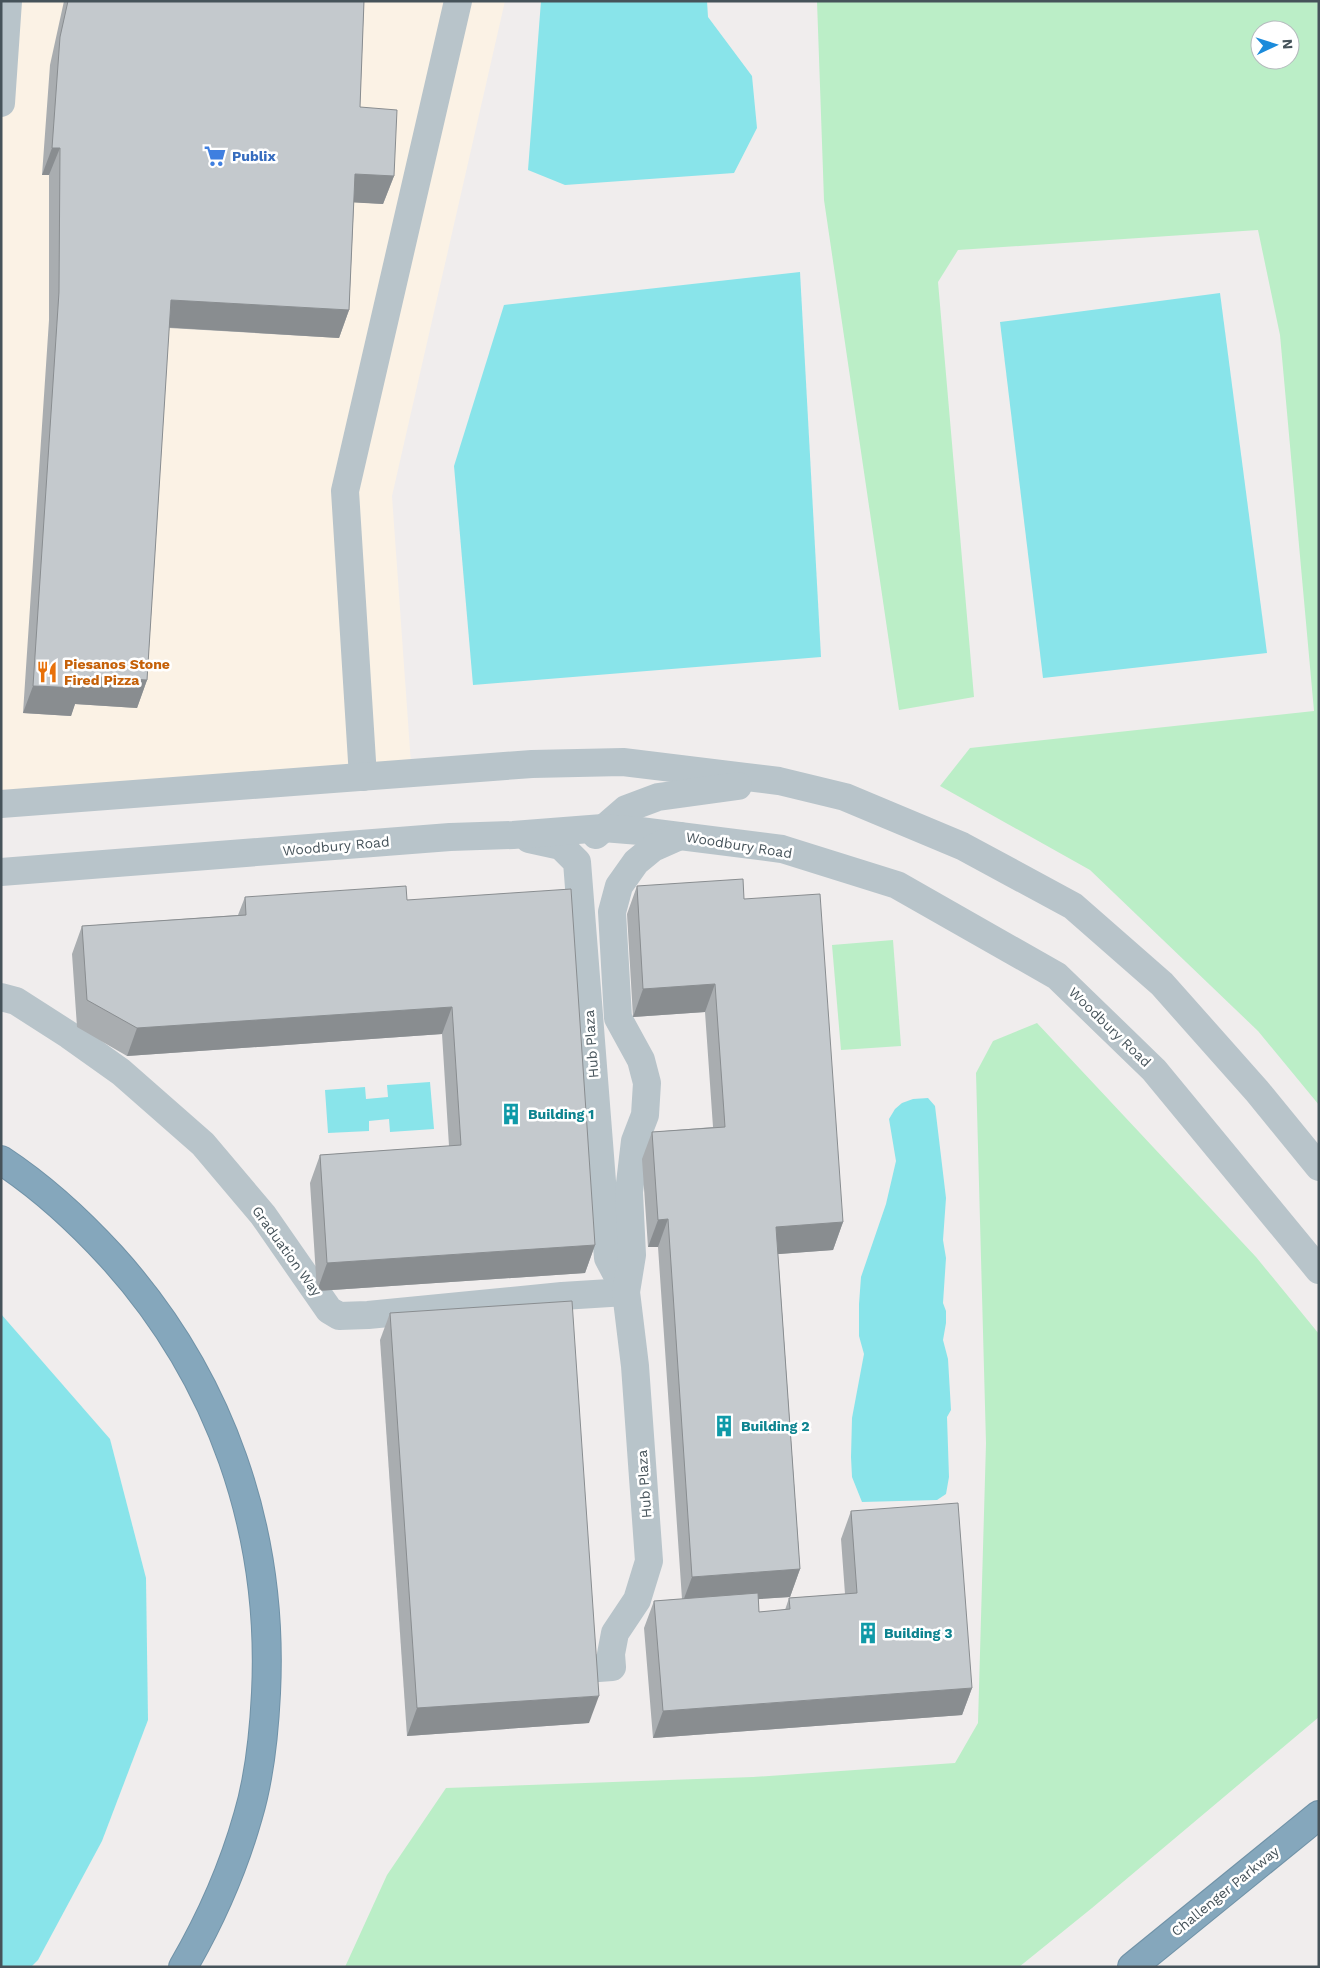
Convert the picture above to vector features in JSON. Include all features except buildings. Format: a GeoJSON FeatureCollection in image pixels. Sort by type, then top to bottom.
{"type":"FeatureCollection","features":[{"type":"Feature","properties":{"kind":"highway"},"geometry":{"type":"LineString","coordinates":[[1,1160],[21,1173],[62,1207],[97,1241],[129,1276],[163,1320],[190,1364],[213,1410],[234,1458],[248,1508],[259,1562],[267,1629],[268,1665],[264,1727],[251,1806],[238,1850],[218,1900],[183,1967]]}},
{"type":"Feature","properties":{"kind":"highway","name":"Challenger Parkway"},"geometry":{"type":"LineString","coordinates":[[1132,1967],[1319,1815]]}},
{"type":"Feature","properties":{"kind":"street"},"geometry":{"type":"LineString","coordinates":[[1,103],[8,1]]}},
{"type":"Feature","properties":{"kind":"street"},"geometry":{"type":"LineString","coordinates":[[363,777],[346,490],[458,1]]}},
{"type":"Feature","properties":{"kind":"street"},"geometry":{"type":"LineString","coordinates":[[1,804],[532,764],[623,762],[779,781],[845,797],[962,846],[1072,906],[1162,984],[1257,1091],[1319,1167]]}},
{"type":"Feature","properties":{"kind":"street"},"geometry":{"type":"LineString","coordinates":[[513,835],[561,846],[577,862],[588,844],[603,828],[626,809],[658,797],[779,781]]}},
{"type":"Feature","properties":{"kind":"street","name":"Woodbury Road"},"geometry":{"type":"LineString","coordinates":[[1,872],[450,837],[513,835],[603,828],[782,849],[898,885],[1057,976],[1154,1070],[1319,1270]]}},
{"type":"Feature","properties":{"kind":"street","name":"Hub Plaza"},"geometry":{"type":"LineString","coordinates":[[585,1669],[612,1667],[611,1654],[615,1633],[637,1600],[649,1561],[635,1366],[626,1292],[632,1255],[629,1192],[635,1141],[645,1115],[647,1083],[641,1060],[618,1018],[612,912],[619,886],[636,862],[653,848],[680,836]]}},
{"type":"Feature","properties":{"kind":"street","name":"Hub Plaza"},"geometry":{"type":"LineString","coordinates":[[577,862],[608,1258],[626,1292]]}},
{"type":"Feature","properties":{"kind":"street","name":"Graduation Way"},"geometry":{"type":"LineString","coordinates":[[6,993],[121,1072],[203,1144],[263,1215],[329,1310],[339,1316],[626,1292]]}},
{"type":"Feature","properties":{"kind":"street"},"geometry":{"type":"LineString","coordinates":[[590,1044],[630,1042]]}},
{"type":"Feature","properties":{"kind":"street"},"geometry":{"type":"LineString","coordinates":[[598,1144],[635,1141]]}},
{"type":"Feature","properties":{"kind":"street"},"geometry":{"type":"LineString","coordinates":[[416,1310],[418,1338]]}},
{"type":"Feature","properties":{"kind":"shaded area"},"geometry":{"type":"Polygon","coordinates":[[[1,1],[505,1],[392,496],[411,764],[1,797],[1,1]]]}},
{"type":"Feature","properties":{"kind":"green space"},"geometry":{"type":"Polygon","coordinates":[[[817,1],[1319,1],[1319,1105],[1258,1031],[1090,870],[940,786],[970,748],[1314,711],[1280,335],[1258,230],[958,250],[938,282],[974,697],[899,710],[824,200],[817,1]]]}},
{"type":"Feature","properties":{"kind":"green space"},"geometry":{"type":"Polygon","coordinates":[[[893,940],[901,1046],[841,1050],[832,945],[893,940]]]}},
{"type":"Feature","properties":{"kind":"green space"},"geometry":{"type":"Polygon","coordinates":[[[1037,1023],[1256,1257],[1319,1334],[1319,1717],[1019,1967],[345,1967],[387,1875],[446,1788],[753,1777],[955,1763],[978,1723],[986,1443],[976,1073],[993,1041],[1037,1023]]]}},
{"type":"Feature","properties":{"kind":"water"},"geometry":{"type":"Polygon","coordinates":[[[541,1],[707,1],[708,17],[752,76],[757,128],[734,173],[565,185],[528,170],[541,1]]]}},
{"type":"Feature","properties":{"kind":"water"},"geometry":{"type":"Polygon","coordinates":[[[800,272],[821,657],[473,685],[454,466],[504,305],[800,272]]]}},
{"type":"Feature","properties":{"kind":"water"},"geometry":{"type":"Polygon","coordinates":[[[1220,293],[1267,653],[1043,678],[1000,322],[1220,293]]]}},
{"type":"Feature","properties":{"kind":"water"},"geometry":{"type":"Polygon","coordinates":[[[430,1082],[434,1129],[390,1132],[389,1119],[369,1121],[369,1131],[328,1133],[325,1090],[365,1087],[366,1099],[388,1097],[387,1085],[430,1082]]]}},
{"type":"Feature","properties":{"kind":"water"},"geometry":{"type":"Polygon","coordinates":[[[928,1098],[935,1106],[946,1198],[943,1240],[946,1258],[943,1303],[946,1311],[946,1323],[943,1340],[948,1359],[951,1410],[947,1417],[949,1477],[946,1494],[937,1500],[862,1502],[852,1477],[851,1457],[852,1418],[864,1354],[859,1336],[861,1277],[886,1204],[896,1161],[889,1119],[895,1109],[902,1103],[913,1099],[928,1098]]]}},
{"type":"Feature","properties":{"kind":"water"},"geometry":{"type":"Polygon","coordinates":[[[1,1314],[110,1439],[146,1578],[148,1720],[102,1841],[38,1960],[31,1967],[1,1967],[1,1314]]]}},
{"type":"Feature","properties":{"kind":"place","name":"Publix"},"geometry":{"type":"Point","coordinates":[215,156]}},
{"type":"Feature","properties":{"kind":"place","name":"Piesanos Stone Fired Pizza"},"geometry":{"type":"Point","coordinates":[47,672]}},
{"type":"Feature","properties":{"kind":"place","name":"Building 1"},"geometry":{"type":"Point","coordinates":[511,1114]}},
{"type":"Feature","properties":{"kind":"place","name":"Building 2"},"geometry":{"type":"Point","coordinates":[724,1426]}},
{"type":"Feature","properties":{"kind":"place","name":"Building 3"},"geometry":{"type":"Point","coordinates":[868,1633]}}]}
